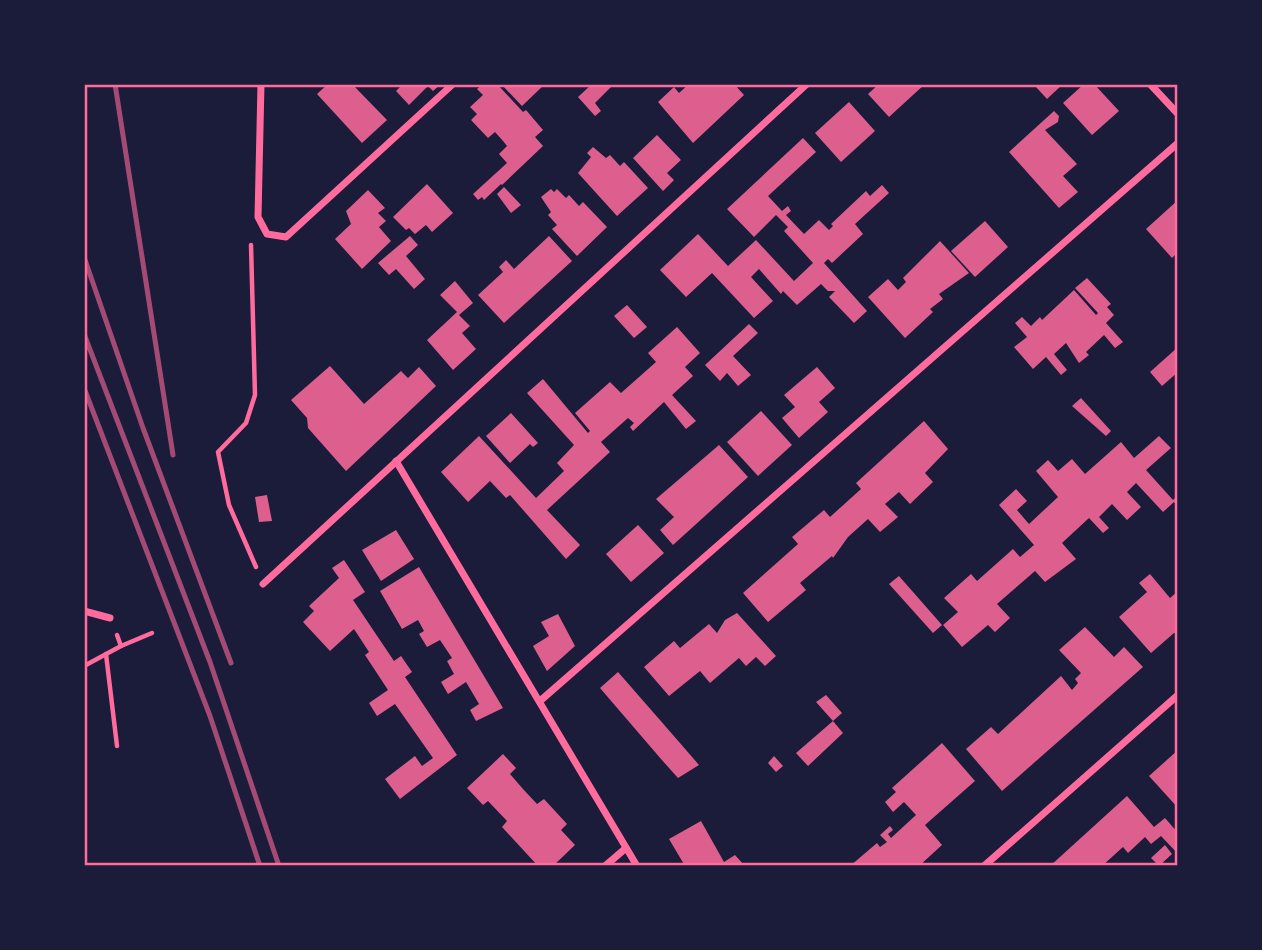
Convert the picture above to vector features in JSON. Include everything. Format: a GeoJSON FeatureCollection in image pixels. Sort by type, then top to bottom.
{"type":"FeatureCollection","features":[{"type":"Feature","properties":{"kind":"street"},"geometry":{"type":"LineString","coordinates":[[261,84],[258,217],[267,234],[286,237],[453,84]]}},
{"type":"Feature","properties":{"kind":"street"},"geometry":{"type":"LineString","coordinates":[[263,584],[807,84]]}},
{"type":"Feature","properties":{"kind":"street"},"geometry":{"type":"LineString","coordinates":[[1150,84],[1178,114]]}},
{"type":"Feature","properties":{"kind":"street"},"geometry":{"type":"LineString","coordinates":[[540,701],[1178,144]]}},
{"type":"Feature","properties":{"kind":"street"},"geometry":{"type":"LineString","coordinates":[[396,461],[637,866]]}},
{"type":"Feature","properties":{"kind":"street"},"geometry":{"type":"LineString","coordinates":[[84,611],[110,618]]}},
{"type":"Feature","properties":{"kind":"street"},"geometry":{"type":"LineString","coordinates":[[984,866],[1178,695]]}},
{"type":"Feature","properties":{"kind":"street"},"geometry":{"type":"LineString","coordinates":[[605,866],[626,848]]}},
{"type":"Feature","properties":{"kind":"path"},"geometry":{"type":"LineString","coordinates":[[251,238],[255,395],[246,423],[218,452],[229,505],[263,584]]}},
{"type":"Feature","properties":{"kind":"path"},"geometry":{"type":"LineString","coordinates":[[110,618],[121,646]]}},
{"type":"Feature","properties":{"kind":"path"},"geometry":{"type":"LineString","coordinates":[[84,666],[152,633]]}},
{"type":"Feature","properties":{"kind":"path"},"geometry":{"type":"LineString","coordinates":[[106,654],[117,746]]}},
{"type":"Feature","properties":{"kind":"building"},"geometry":{"type":"Polygon","coordinates":[[[328,84],[352,84],[387,120],[362,143],[317,94],[328,84]]]}},
{"type":"Feature","properties":{"kind":"building"},"geometry":{"type":"Polygon","coordinates":[[[403,84],[441,84],[433,91],[428,86],[409,105],[396,91],[403,84]]]}},
{"type":"Feature","properties":{"kind":"building"},"geometry":{"type":"Polygon","coordinates":[[[483,84],[497,84],[523,112],[526,110],[543,130],[535,137],[543,146],[484,200],[482,197],[478,200],[473,194],[507,163],[499,154],[507,146],[503,141],[495,132],[488,138],[471,120],[477,114],[470,107],[483,95],[477,89],[483,84]]]}},
{"type":"Feature","properties":{"kind":"building"},"geometry":{"type":"Polygon","coordinates":[[[501,84],[545,84],[522,106],[501,84]]]}},
{"type":"Feature","properties":{"kind":"building"},"geometry":{"type":"Polygon","coordinates":[[[592,84],[614,84],[595,103],[601,111],[595,116],[578,97],[592,84]]]}},
{"type":"Feature","properties":{"kind":"building"},"geometry":{"type":"Polygon","coordinates":[[[689,84],[734,84],[744,95],[693,143],[658,102],[674,87],[679,93],[689,84]]]}},
{"type":"Feature","properties":{"kind":"building"},"geometry":{"type":"Polygon","coordinates":[[[879,84],[925,84],[889,117],[868,94],[879,84]]]}},
{"type":"Feature","properties":{"kind":"building"},"geometry":{"type":"Polygon","coordinates":[[[1038,84],[1063,84],[1047,99],[1036,87],[1038,84]]]}},
{"type":"Feature","properties":{"kind":"building"},"geometry":{"type":"Polygon","coordinates":[[[1084,84],[1094,84],[1119,111],[1092,135],[1063,103],[1084,84]]]}},
{"type":"Feature","properties":{"kind":"building"},"geometry":{"type":"Polygon","coordinates":[[[849,102],[875,131],[841,162],[815,133],[849,102]]]}},
{"type":"Feature","properties":{"kind":"building"},"geometry":{"type":"Polygon","coordinates":[[[1054,111],[1059,116],[1058,122],[1045,130],[1077,164],[1063,176],[1078,192],[1059,208],[1009,152],[1054,111]]]}},
{"type":"Feature","properties":{"kind":"building"},"geometry":{"type":"Polygon","coordinates":[[[657,135],[681,160],[667,173],[674,180],[663,191],[633,158],[657,135]]]}},
{"type":"Feature","properties":{"kind":"building"},"geometry":{"type":"Polygon","coordinates":[[[803,138],[816,152],[768,196],[782,211],[788,206],[791,211],[786,215],[804,234],[819,220],[829,230],[833,226],[831,224],[866,191],[870,196],[882,185],[889,193],[855,224],[863,234],[832,263],[828,259],[824,263],[867,311],[854,323],[829,297],[835,291],[828,291],[821,284],[797,305],[783,291],[781,294],[759,269],[751,277],[773,301],[754,318],[712,273],[686,297],[660,270],[698,234],[728,266],[756,240],[794,281],[813,263],[784,231],[788,227],[776,215],[754,237],[727,209],[803,138]]]}},
{"type":"Feature","properties":{"kind":"building"},"geometry":{"type":"Polygon","coordinates":[[[593,147],[606,158],[610,155],[620,166],[624,162],[648,188],[617,216],[578,173],[591,157],[587,153],[593,147]]]}},
{"type":"Feature","properties":{"kind":"building"},"geometry":{"type":"Polygon","coordinates":[[[427,184],[453,213],[432,232],[426,225],[415,234],[409,228],[406,230],[393,217],[427,184]]]}},
{"type":"Feature","properties":{"kind":"building"},"geometry":{"type":"Polygon","coordinates":[[[504,187],[521,205],[511,213],[497,194],[504,187]]]}},
{"type":"Feature","properties":{"kind":"building"},"geometry":{"type":"Polygon","coordinates":[[[551,189],[554,192],[557,189],[566,198],[569,195],[579,206],[583,202],[607,227],[577,256],[552,229],[557,225],[548,215],[551,212],[541,197],[551,189]]]}},
{"type":"Feature","properties":{"kind":"building"},"geometry":{"type":"Polygon","coordinates":[[[368,190],[385,208],[378,213],[386,221],[379,227],[391,241],[362,269],[335,239],[351,224],[346,211],[368,190]]]}},
{"type":"Feature","properties":{"kind":"building"},"geometry":{"type":"Polygon","coordinates":[[[1178,200],[1178,252],[1172,258],[1146,229],[1178,200]]]}},
{"type":"Feature","properties":{"kind":"building"},"geometry":{"type":"Polygon","coordinates":[[[985,221],[1008,247],[975,277],[951,251],[985,221]]]}},
{"type":"Feature","properties":{"kind":"building"},"geometry":{"type":"Polygon","coordinates":[[[410,236],[418,245],[406,256],[425,279],[414,289],[396,269],[389,275],[378,263],[410,236]]]}},
{"type":"Feature","properties":{"kind":"building"},"geometry":{"type":"Polygon","coordinates":[[[549,236],[572,261],[504,323],[478,295],[503,272],[499,267],[506,260],[514,269],[549,236]]]}},
{"type":"Feature","properties":{"kind":"building"},"geometry":{"type":"Polygon","coordinates":[[[940,241],[969,273],[939,294],[943,299],[930,309],[933,312],[905,338],[868,297],[888,279],[898,290],[906,282],[903,278],[940,241]]]}},
{"type":"Feature","properties":{"kind":"building"},"geometry":{"type":"Polygon","coordinates":[[[1087,278],[1111,304],[1107,307],[1114,315],[1106,323],[1123,342],[1115,348],[1104,335],[1086,352],[1089,355],[1079,363],[1066,343],[1054,354],[1067,370],[1061,375],[1046,357],[1033,369],[1014,347],[1027,337],[1015,323],[1022,317],[1031,326],[1040,317],[1042,320],[1074,290],[1096,315],[1098,313],[1075,288],[1087,278]]]}},
{"type":"Feature","properties":{"kind":"building"},"geometry":{"type":"Polygon","coordinates":[[[455,281],[473,303],[459,315],[470,326],[462,333],[476,349],[453,370],[427,340],[457,312],[440,295],[455,281]]]}},
{"type":"Feature","properties":{"kind":"building"},"geometry":{"type":"Polygon","coordinates":[[[627,305],[647,327],[634,338],[614,316],[627,305]]]}},
{"type":"Feature","properties":{"kind":"building"},"geometry":{"type":"Polygon","coordinates":[[[749,324],[758,333],[733,356],[751,375],[738,386],[727,373],[720,381],[705,365],[749,324]]]}},
{"type":"Feature","properties":{"kind":"building"},"geometry":{"type":"Polygon","coordinates":[[[677,327],[700,353],[685,367],[693,376],[672,395],[696,421],[686,429],[664,402],[633,431],[630,427],[634,423],[628,418],[601,442],[610,452],[547,510],[580,545],[566,559],[510,495],[506,498],[490,481],[468,502],[441,472],[479,436],[536,498],[564,471],[557,463],[574,445],[527,393],[543,379],[588,433],[590,431],[575,413],[610,382],[621,393],[656,362],[648,353],[677,327]]]}},
{"type":"Feature","properties":{"kind":"building"},"geometry":{"type":"Polygon","coordinates":[[[1178,347],[1178,372],[1162,386],[1150,372],[1178,347]]]}},
{"type":"Feature","properties":{"kind":"building"},"geometry":{"type":"Polygon","coordinates":[[[330,366],[364,404],[401,371],[408,378],[419,367],[436,386],[346,471],[308,428],[307,418],[291,400],[330,366]]]}},
{"type":"Feature","properties":{"kind":"building"},"geometry":{"type":"Polygon","coordinates":[[[817,367],[835,388],[819,402],[828,412],[799,438],[782,418],[795,407],[784,395],[817,367]]]}},
{"type":"Feature","properties":{"kind":"building"},"geometry":{"type":"Polygon","coordinates":[[[1081,398],[1111,431],[1106,436],[1072,406],[1081,398]]]}},
{"type":"Feature","properties":{"kind":"building"},"geometry":{"type":"Polygon","coordinates":[[[761,411],[792,445],[758,476],[727,442],[761,411]]]}},
{"type":"Feature","properties":{"kind":"building"},"geometry":{"type":"Polygon","coordinates":[[[511,413],[538,443],[533,447],[530,444],[510,463],[486,436],[511,413]]]}},
{"type":"Feature","properties":{"kind":"building"},"geometry":{"type":"Polygon","coordinates":[[[924,421],[948,449],[925,473],[933,482],[910,504],[899,492],[885,504],[898,517],[880,532],[868,519],[848,537],[833,558],[832,556],[800,583],[806,590],[768,622],[743,593],[798,544],[792,537],[824,510],[830,517],[861,489],[856,483],[924,421]]]}},
{"type":"Feature","properties":{"kind":"building"},"geometry":{"type":"Polygon","coordinates":[[[1159,436],[1171,448],[1146,470],[1173,500],[1178,495],[1178,506],[1174,502],[1163,512],[1136,483],[1127,492],[1141,507],[1127,520],[1112,504],[1099,517],[1109,528],[1103,533],[1089,518],[1062,543],[1076,559],[1045,582],[1035,571],[997,604],[1010,618],[995,632],[988,625],[962,647],[943,625],[958,612],[944,598],[971,574],[977,581],[1013,549],[1020,557],[1034,545],[999,505],[1016,489],[1027,501],[1017,510],[1029,524],[1058,497],[1036,471],[1048,460],[1058,471],[1072,459],[1085,474],[1121,442],[1134,458],[1159,436]]]}},
{"type":"Feature","properties":{"kind":"building"},"geometry":{"type":"Polygon","coordinates":[[[719,445],[748,477],[673,545],[660,530],[674,517],[656,499],[719,445]]]}},
{"type":"Feature","properties":{"kind":"building"},"geometry":{"type":"Polygon","coordinates":[[[267,495],[272,521],[259,522],[255,497],[267,495]]]}},
{"type":"Feature","properties":{"kind":"building"},"geometry":{"type":"Polygon","coordinates":[[[638,525],[664,553],[631,582],[606,554],[638,525]]]}},
{"type":"Feature","properties":{"kind":"building"},"geometry":{"type":"Polygon","coordinates":[[[396,530],[414,559],[381,581],[362,550],[396,530]]]}},
{"type":"Feature","properties":{"kind":"building"},"geometry":{"type":"Polygon","coordinates":[[[344,560],[365,592],[353,600],[394,661],[401,656],[412,672],[405,677],[457,755],[400,799],[385,779],[415,756],[422,766],[433,758],[395,704],[377,716],[369,703],[388,690],[365,655],[369,652],[354,629],[330,651],[303,622],[314,611],[309,606],[339,578],[332,568],[344,560]]]}},
{"type":"Feature","properties":{"kind":"building"},"geometry":{"type":"Polygon","coordinates":[[[419,567],[503,708],[476,721],[470,710],[479,704],[466,682],[448,694],[441,682],[454,674],[447,661],[452,658],[440,640],[427,647],[419,634],[424,631],[418,620],[402,629],[380,591],[419,567]]]}},
{"type":"Feature","properties":{"kind":"building"},"geometry":{"type":"Polygon","coordinates":[[[1150,574],[1170,598],[1178,591],[1178,634],[1174,633],[1151,653],[1119,617],[1147,592],[1139,583],[1150,574]]]}},
{"type":"Feature","properties":{"kind":"building"},"geometry":{"type":"Polygon","coordinates":[[[899,576],[942,625],[933,633],[889,584],[899,576]]]}},
{"type":"Feature","properties":{"kind":"building"},"geometry":{"type":"Polygon","coordinates":[[[737,613],[776,656],[765,666],[756,657],[746,666],[739,658],[710,683],[700,671],[669,696],[644,667],[674,641],[680,648],[709,624],[717,633],[725,620],[737,613]]]}},
{"type":"Feature","properties":{"kind":"building"},"geometry":{"type":"Polygon","coordinates":[[[558,614],[575,646],[547,671],[533,646],[549,636],[541,622],[558,614]]]}},
{"type":"Feature","properties":{"kind":"building"},"geometry":{"type":"Polygon","coordinates":[[[1085,627],[1114,657],[1124,647],[1143,667],[1002,791],[966,749],[991,727],[998,734],[1061,676],[1072,690],[1078,683],[1075,679],[1081,673],[1059,650],[1085,627]]]}},
{"type":"Feature","properties":{"kind":"building"},"geometry":{"type":"Polygon","coordinates":[[[618,672],[699,765],[678,778],[661,759],[600,688],[618,672]]]}},
{"type":"Feature","properties":{"kind":"building"},"geometry":{"type":"Polygon","coordinates":[[[826,695],[842,713],[833,721],[816,702],[826,695]]]}},
{"type":"Feature","properties":{"kind":"building"},"geometry":{"type":"Polygon","coordinates":[[[833,721],[843,733],[808,766],[796,753],[833,721]]]}},
{"type":"Feature","properties":{"kind":"building"},"geometry":{"type":"Polygon","coordinates":[[[942,743],[975,781],[925,825],[942,845],[919,866],[850,866],[877,843],[880,847],[887,842],[880,835],[890,826],[893,830],[888,834],[891,838],[916,815],[904,802],[893,812],[885,802],[896,792],[892,788],[942,743]]]}},
{"type":"Feature","properties":{"kind":"building"},"geometry":{"type":"Polygon","coordinates":[[[1178,750],[1178,808],[1149,776],[1178,750]]]}},
{"type":"Feature","properties":{"kind":"building"},"geometry":{"type":"Polygon","coordinates":[[[503,754],[516,768],[510,774],[523,789],[537,804],[544,799],[567,824],[561,830],[575,845],[553,866],[538,866],[502,827],[507,821],[488,801],[483,805],[467,788],[503,754]]]}},
{"type":"Feature","properties":{"kind":"building"},"geometry":{"type":"Polygon","coordinates":[[[774,756],[783,766],[776,772],[768,763],[774,756]]]}},
{"type":"Feature","properties":{"kind":"building"},"geometry":{"type":"Polygon","coordinates":[[[1127,796],[1154,827],[1165,818],[1178,833],[1178,854],[1161,836],[1151,844],[1145,837],[1128,853],[1123,847],[1102,866],[1050,866],[1127,796]]]}},
{"type":"Feature","properties":{"kind":"building"},"geometry":{"type":"Polygon","coordinates":[[[701,821],[724,862],[735,855],[744,865],[685,866],[669,839],[701,821]]]}},
{"type":"Feature","properties":{"kind":"building"},"geometry":{"type":"Polygon","coordinates":[[[1165,845],[1172,854],[1159,866],[1151,858],[1165,845]]]}},
{"type":"Feature","properties":{"kind":"railway"},"geometry":{"type":"LineString","coordinates":[[115,84],[173,455]]}},
{"type":"Feature","properties":{"kind":"railway"},"geometry":{"type":"LineString","coordinates":[[84,257],[143,428],[231,663]]}},
{"type":"Feature","properties":{"kind":"railway"},"geometry":{"type":"LineString","coordinates":[[84,334],[210,662],[279,866]]}},
{"type":"Feature","properties":{"kind":"railway"},"geometry":{"type":"LineString","coordinates":[[84,388],[210,716],[260,866]]}}]}
